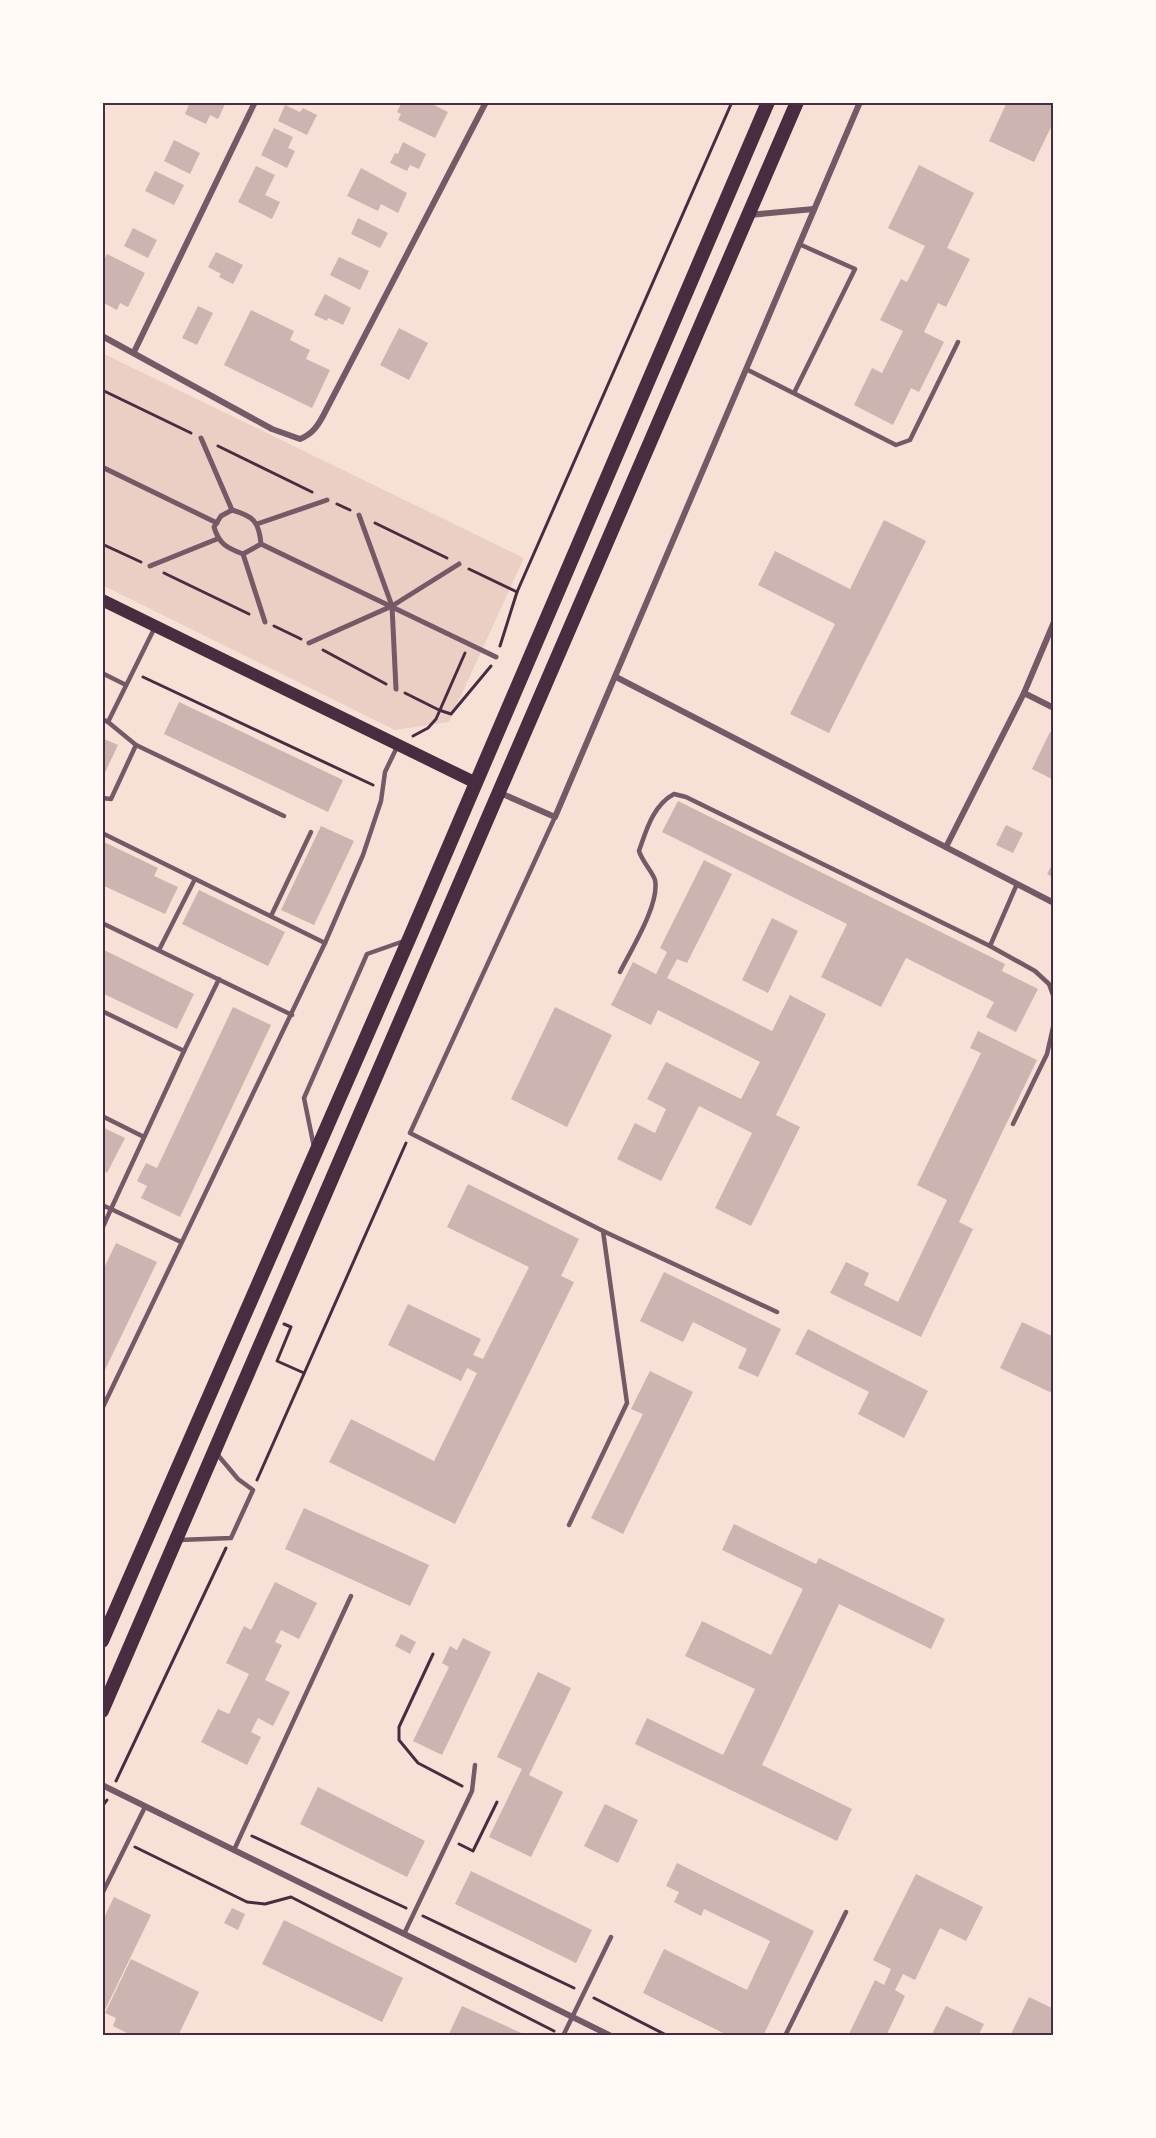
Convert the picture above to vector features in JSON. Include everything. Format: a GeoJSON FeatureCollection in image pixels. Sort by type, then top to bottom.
{"type":"FeatureCollection","features":[{"type":"Feature","properties":{"kind":"main road"},"geometry":{"type":"LineString","coordinates":[[102,1641],[409,939],[768,102]]}},
{"type":"Feature","properties":{"kind":"main road"},"geometry":{"type":"LineString","coordinates":[[102,1711],[797,102]]}},
{"type":"Feature","properties":{"kind":"main road"},"geometry":{"type":"LineString","coordinates":[[102,600],[498,792]]}},
{"type":"Feature","properties":{"kind":"street"},"geometry":{"type":"LineString","coordinates":[[134,352],[255,102]]}},
{"type":"Feature","properties":{"kind":"street"},"geometry":{"type":"LineString","coordinates":[[102,336],[272,429],[300,439],[308,436],[323,416],[486,102]]}},
{"type":"Feature","properties":{"kind":"street"},"geometry":{"type":"LineString","coordinates":[[498,792],[555,817],[860,102]]}},
{"type":"Feature","properties":{"kind":"street"},"geometry":{"type":"LineString","coordinates":[[748,215],[814,209]]}},
{"type":"Feature","properties":{"kind":"street"},"geometry":{"type":"LineString","coordinates":[[201,438],[232,510]]}},
{"type":"Feature","properties":{"kind":"street"},"geometry":{"type":"LineString","coordinates":[[102,467],[217,523]]}},
{"type":"Feature","properties":{"kind":"street"},"geometry":{"type":"LineString","coordinates":[[257,524],[327,500]]}},
{"type":"Feature","properties":{"kind":"street"},"geometry":{"type":"LineString","coordinates":[[243,554],[225,547],[217,539],[214,528],[221,516],[232,510],[247,514],[257,524],[261,544]]}},
{"type":"Feature","properties":{"kind":"street"},"geometry":{"type":"LineString","coordinates":[[359,515],[392,606],[396,689]]}},
{"type":"Feature","properties":{"kind":"street"},"geometry":{"type":"LineString","coordinates":[[150,566],[217,539]]}},
{"type":"Feature","properties":{"kind":"street"},"geometry":{"type":"LineString","coordinates":[[261,544],[496,657]]}},
{"type":"Feature","properties":{"kind":"street"},"geometry":{"type":"LineString","coordinates":[[243,554],[261,544]]}},
{"type":"Feature","properties":{"kind":"street"},"geometry":{"type":"LineString","coordinates":[[243,554],[265,622]]}},
{"type":"Feature","properties":{"kind":"street"},"geometry":{"type":"LineString","coordinates":[[309,643],[392,606],[459,564]]}},
{"type":"Feature","properties":{"kind":"street"},"geometry":{"type":"LineString","coordinates":[[946,847],[1024,693],[1054,622]]}},
{"type":"Feature","properties":{"kind":"street"},"geometry":{"type":"LineString","coordinates":[[616,677],[1054,903]]}},
{"type":"Feature","properties":{"kind":"street"},"geometry":{"type":"LineString","coordinates":[[1024,693],[1054,708]]}},
{"type":"Feature","properties":{"kind":"street"},"geometry":{"type":"LineString","coordinates":[[102,1785],[611,2036]]}},
{"type":"Feature","properties":{"kind":"lane"},"geometry":{"type":"LineString","coordinates":[[794,393],[855,269],[799,244]]}},
{"type":"Feature","properties":{"kind":"lane"},"geometry":{"type":"LineString","coordinates":[[746,369],[896,445],[910,440],[958,342]]}},
{"type":"Feature","properties":{"kind":"lane"},"geometry":{"type":"LineString","coordinates":[[108,722],[155,626]]}},
{"type":"Feature","properties":{"kind":"lane"},"geometry":{"type":"LineString","coordinates":[[102,673],[126,685]]}},
{"type":"Feature","properties":{"kind":"lane"},"geometry":{"type":"LineString","coordinates":[[102,719],[136,745],[284,816]]}},
{"type":"Feature","properties":{"kind":"lane"},"geometry":{"type":"LineString","coordinates":[[102,1409],[325,943],[363,855],[381,801],[385,772],[398,744]]}},
{"type":"Feature","properties":{"kind":"lane"},"geometry":{"type":"LineString","coordinates":[[102,798],[111,799],[136,745]]}},
{"type":"Feature","properties":{"kind":"lane"},"geometry":{"type":"LineString","coordinates":[[620,972],[646,922],[656,889],[655,877],[643,863],[639,852],[649,823],[664,799],[674,794],[686,797],[990,946],[1035,971],[1049,984],[1054,998]]}},
{"type":"Feature","properties":{"kind":"lane"},"geometry":{"type":"LineString","coordinates":[[555,817],[410,1133],[603,1231],[777,1312]]}},
{"type":"Feature","properties":{"kind":"lane"},"geometry":{"type":"LineString","coordinates":[[271,916],[311,832]]}},
{"type":"Feature","properties":{"kind":"lane"},"geometry":{"type":"LineString","coordinates":[[102,833],[325,943]]}},
{"type":"Feature","properties":{"kind":"lane"},"geometry":{"type":"LineString","coordinates":[[159,950],[195,879]]}},
{"type":"Feature","properties":{"kind":"lane"},"geometry":{"type":"LineString","coordinates":[[990,946],[1017,884]]}},
{"type":"Feature","properties":{"kind":"lane"},"geometry":{"type":"LineString","coordinates":[[102,923],[292,1014]]}},
{"type":"Feature","properties":{"kind":"lane"},"geometry":{"type":"LineString","coordinates":[[315,1151],[304,1098],[367,954],[409,939]]}},
{"type":"Feature","properties":{"kind":"lane"},"geometry":{"type":"LineString","coordinates":[[102,1229],[219,979]]}},
{"type":"Feature","properties":{"kind":"lane"},"geometry":{"type":"LineString","coordinates":[[102,1011],[184,1051]]}},
{"type":"Feature","properties":{"kind":"lane"},"geometry":{"type":"LineString","coordinates":[[1013,1125],[1047,1054],[1054,1023]]}},
{"type":"Feature","properties":{"kind":"lane"},"geometry":{"type":"LineString","coordinates":[[102,1116],[144,1137]]}},
{"type":"Feature","properties":{"kind":"lane"},"geometry":{"type":"LineString","coordinates":[[102,1205],[181,1242]]}},
{"type":"Feature","properties":{"kind":"lane"},"geometry":{"type":"LineString","coordinates":[[569,1525],[627,1403],[603,1231]]}},
{"type":"Feature","properties":{"kind":"lane"},"geometry":{"type":"LineString","coordinates":[[176,1540],[231,1538],[253,1490],[237,1479],[214,1451]]}},
{"type":"Feature","properties":{"kind":"lane"},"geometry":{"type":"LineString","coordinates":[[234,1850],[351,1596]]}},
{"type":"Feature","properties":{"kind":"lane"},"geometry":{"type":"LineString","coordinates":[[404,1934],[472,1791],[475,1765]]}},
{"type":"Feature","properties":{"kind":"lane"},"geometry":{"type":"LineString","coordinates":[[102,1894],[145,1807]]}},
{"type":"Feature","properties":{"kind":"lane"},"geometry":{"type":"LineString","coordinates":[[785,2036],[846,1912]]}},
{"type":"Feature","properties":{"kind":"lane"},"geometry":{"type":"LineString","coordinates":[[563,2036],[611,1937]]}},
{"type":"Feature","properties":{"kind":"path"},"geometry":{"type":"LineString","coordinates":[[102,390],[517,592],[732,102]]}},
{"type":"Feature","properties":{"kind":"path"},"geometry":{"type":"LineString","coordinates":[[398,744],[428,728],[436,719],[469,644]]}},
{"type":"Feature","properties":{"kind":"path"},"geometry":{"type":"LineString","coordinates":[[144,678],[382,790]]}},
{"type":"Feature","properties":{"kind":"path"},"geometry":{"type":"LineString","coordinates":[[253,1490],[410,1133]]}},
{"type":"Feature","properties":{"kind":"path"},"geometry":{"type":"LineString","coordinates":[[277,1360],[304,1373]]}},
{"type":"Feature","properties":{"kind":"path"},"geometry":{"type":"LineString","coordinates":[[112,1791],[231,1538]]}},
{"type":"Feature","properties":{"kind":"path"},"geometry":{"type":"LineString","coordinates":[[433,1654],[399,1727],[399,1740],[418,1763],[472,1791]]}},
{"type":"Feature","properties":{"kind":"path"},"geometry":{"type":"LineString","coordinates":[[457,1843],[473,1851],[497,1802]]}},
{"type":"Feature","properties":{"kind":"path"},"geometry":{"type":"LineString","coordinates":[[242,1832],[422,1915],[668,2036]]}},
{"type":"Feature","properties":{"kind":"path"},"geometry":{"type":"LineString","coordinates":[[128,1844],[247,1902],[265,1904],[291,1897],[563,2036]]}},
{"type":"Feature","properties":{"kind":"path"},"geometry":{"type":"LineString","coordinates":[[422,1915],[426,1908]]}},
{"type":"Feature","properties":{"kind":"shaded area"},"geometry":{"type":"Polygon","coordinates":[[[102,353],[524,558],[449,722],[395,730],[102,585],[102,353]]]}},
{"type":"Feature","properties":{"kind":"building"},"geometry":{"type":"Polygon","coordinates":[[[190,102],[226,102],[218,119],[210,115],[206,124],[185,114],[190,102]]]}},
{"type":"Feature","properties":{"kind":"building"},"geometry":{"type":"Polygon","coordinates":[[[402,102],[428,102],[448,112],[435,138],[398,120],[401,114],[397,112],[402,102]]]}},
{"type":"Feature","properties":{"kind":"building"},"geometry":{"type":"Polygon","coordinates":[[[1007,102],[1054,102],[1054,121],[1034,162],[989,141],[1007,102]]]}},
{"type":"Feature","properties":{"kind":"building"},"geometry":{"type":"Polygon","coordinates":[[[285,105],[300,112],[303,108],[317,115],[307,135],[278,121],[285,105]]]}},
{"type":"Feature","properties":{"kind":"building"},"geometry":{"type":"Polygon","coordinates":[[[274,128],[293,137],[288,148],[295,151],[287,168],[261,155],[274,128]]]}},
{"type":"Feature","properties":{"kind":"building"},"geometry":{"type":"Polygon","coordinates":[[[174,140],[200,153],[190,174],[164,161],[174,140]]]}},
{"type":"Feature","properties":{"kind":"building"},"geometry":{"type":"Polygon","coordinates":[[[403,142],[426,154],[419,169],[410,165],[407,171],[390,163],[395,153],[398,154],[403,142]]]}},
{"type":"Feature","properties":{"kind":"building"},"geometry":{"type":"Polygon","coordinates":[[[919,165],[974,193],[947,248],[970,259],[946,307],[938,303],[924,332],[944,342],[919,392],[911,388],[893,425],[854,405],[872,368],[882,373],[903,331],[880,320],[901,279],[907,282],[925,246],[888,228],[919,165]]]}},
{"type":"Feature","properties":{"kind":"building"},"geometry":{"type":"Polygon","coordinates":[[[256,166],[275,175],[265,195],[280,202],[272,219],[238,202],[256,166]]]}},
{"type":"Feature","properties":{"kind":"building"},"geometry":{"type":"Polygon","coordinates":[[[361,168],[407,193],[398,213],[381,204],[378,211],[347,196],[361,168]]]}},
{"type":"Feature","properties":{"kind":"building"},"geometry":{"type":"Polygon","coordinates":[[[155,171],[184,185],[174,205],[145,191],[155,171]]]}},
{"type":"Feature","properties":{"kind":"building"},"geometry":{"type":"Polygon","coordinates":[[[358,218],[388,233],[380,248],[351,234],[358,218]]]}},
{"type":"Feature","properties":{"kind":"building"},"geometry":{"type":"Polygon","coordinates":[[[133,228],[157,240],[148,258],[124,246],[133,228]]]}},
{"type":"Feature","properties":{"kind":"building"},"geometry":{"type":"Polygon","coordinates":[[[216,252],[243,265],[233,284],[219,277],[221,274],[208,267],[216,252]]]}},
{"type":"Feature","properties":{"kind":"building"},"geometry":{"type":"Polygon","coordinates":[[[107,254],[145,273],[128,307],[120,303],[117,310],[102,302],[102,264],[107,254]]]}},
{"type":"Feature","properties":{"kind":"building"},"geometry":{"type":"Polygon","coordinates":[[[339,257],[369,271],[360,290],[330,275],[339,257]]]}},
{"type":"Feature","properties":{"kind":"building"},"geometry":{"type":"Polygon","coordinates":[[[325,294],[351,308],[343,325],[314,315],[325,294]]]}},
{"type":"Feature","properties":{"kind":"building"},"geometry":{"type":"Polygon","coordinates":[[[198,306],[213,313],[197,345],[182,338],[198,306]]]}},
{"type":"Feature","properties":{"kind":"building"},"geometry":{"type":"Polygon","coordinates":[[[251,310],[294,331],[290,340],[310,350],[306,359],[330,370],[312,408],[224,365],[251,310]]]}},
{"type":"Feature","properties":{"kind":"building"},"geometry":{"type":"Polygon","coordinates":[[[399,328],[428,343],[409,380],[380,365],[399,328]]]}},
{"type":"Feature","properties":{"kind":"building"},"geometry":{"type":"Polygon","coordinates":[[[884,520],[926,541],[829,733],[790,714],[835,624],[758,585],[775,551],[850,589],[884,520]]]}},
{"type":"Feature","properties":{"kind":"building"},"geometry":{"type":"Polygon","coordinates":[[[179,702],[343,780],[328,812],[164,734],[179,702]]]}},
{"type":"Feature","properties":{"kind":"building"},"geometry":{"type":"Polygon","coordinates":[[[1050,732],[1054,734],[1054,780],[1032,769],[1050,732]]]}},
{"type":"Feature","properties":{"kind":"building"},"geometry":{"type":"Polygon","coordinates":[[[102,738],[118,745],[102,779],[102,738]]]}},
{"type":"Feature","properties":{"kind":"building"},"geometry":{"type":"Polygon","coordinates":[[[678,801],[1005,964],[1002,971],[1038,989],[1016,1032],[986,1017],[994,1002],[906,958],[881,1007],[821,977],[847,924],[662,832],[678,801]]]}},
{"type":"Feature","properties":{"kind":"building"},"geometry":{"type":"Polygon","coordinates":[[[1006,825],[1023,833],[1013,853],[996,845],[1006,825]]]}},
{"type":"Feature","properties":{"kind":"building"},"geometry":{"type":"Polygon","coordinates":[[[321,826],[354,841],[314,925],[281,910],[321,826]]]}},
{"type":"Feature","properties":{"kind":"building"},"geometry":{"type":"Polygon","coordinates":[[[102,841],[158,868],[154,876],[178,887],[165,914],[102,885],[102,841]]]}},
{"type":"Feature","properties":{"kind":"building"},"geometry":{"type":"Polygon","coordinates":[[[704,860],[732,874],[687,963],[677,959],[667,978],[772,1031],[790,995],[826,1014],[776,1115],[800,1127],[751,1226],[715,1208],[752,1133],[699,1106],[661,1181],[617,1159],[635,1123],[655,1133],[666,1109],[647,1099],[666,1062],[741,1099],[760,1062],[658,1010],[651,1025],[611,1005],[633,962],[656,974],[667,952],[660,948],[704,860]]]}},
{"type":"Feature","properties":{"kind":"building"},"geometry":{"type":"Polygon","coordinates":[[[1054,861],[1054,878],[1047,874],[1054,861]]]}},
{"type":"Feature","properties":{"kind":"building"},"geometry":{"type":"Polygon","coordinates":[[[199,890],[285,932],[268,966],[182,924],[199,890]]]}},
{"type":"Feature","properties":{"kind":"building"},"geometry":{"type":"Polygon","coordinates":[[[772,918],[798,931],[768,993],[742,980],[772,918]]]}},
{"type":"Feature","properties":{"kind":"building"},"geometry":{"type":"Polygon","coordinates":[[[102,949],[194,994],[177,1029],[102,993],[102,949]]]}},
{"type":"Feature","properties":{"kind":"building"},"geometry":{"type":"Polygon","coordinates":[[[233,1007],[271,1025],[180,1217],[141,1198],[147,1186],[137,1181],[146,1163],[157,1168],[233,1007]]]}},
{"type":"Feature","properties":{"kind":"building"},"geometry":{"type":"Polygon","coordinates":[[[555,1007],[612,1035],[567,1127],[511,1099],[555,1007]]]}},
{"type":"Feature","properties":{"kind":"building"},"geometry":{"type":"Polygon","coordinates":[[[978,1031],[1037,1060],[959,1222],[973,1229],[921,1337],[830,1293],[846,1262],[869,1273],[864,1285],[898,1302],[947,1200],[917,1185],[981,1053],[970,1048],[978,1031]]]}},
{"type":"Feature","properties":{"kind":"building"},"geometry":{"type":"Polygon","coordinates":[[[102,1127],[125,1138],[107,1173],[102,1170],[102,1127]]]}},
{"type":"Feature","properties":{"kind":"building"},"geometry":{"type":"Polygon","coordinates":[[[468,1184],[579,1239],[561,1276],[574,1282],[455,1524],[329,1462],[351,1419],[434,1461],[477,1373],[467,1368],[461,1381],[388,1345],[408,1304],[481,1339],[473,1355],[483,1359],[529,1267],[447,1227],[468,1184]]]}},
{"type":"Feature","properties":{"kind":"building"},"geometry":{"type":"Polygon","coordinates":[[[116,1243],[157,1262],[102,1376],[102,1272],[116,1243]]]}},
{"type":"Feature","properties":{"kind":"building"},"geometry":{"type":"Polygon","coordinates":[[[664,1272],[781,1329],[758,1377],[738,1368],[747,1349],[693,1322],[683,1342],[640,1321],[664,1272]]]}},
{"type":"Feature","properties":{"kind":"building"},"geometry":{"type":"Polygon","coordinates":[[[1022,1322],[1054,1337],[1054,1394],[1000,1368],[1022,1322]]]}},
{"type":"Feature","properties":{"kind":"building"},"geometry":{"type":"Polygon","coordinates":[[[808,1329],[928,1391],[904,1438],[858,1414],[869,1392],[795,1354],[808,1329]]]}},
{"type":"Feature","properties":{"kind":"building"},"geometry":{"type":"Polygon","coordinates":[[[650,1371],[693,1392],[623,1534],[591,1518],[643,1414],[631,1409],[650,1371]]]}},
{"type":"Feature","properties":{"kind":"building"},"geometry":{"type":"Polygon","coordinates":[[[304,1508],[429,1565],[410,1606],[285,1549],[304,1508]]]}},
{"type":"Feature","properties":{"kind":"building"},"geometry":{"type":"Polygon","coordinates":[[[734,1524],[816,1564],[819,1558],[945,1619],[931,1649],[839,1604],[762,1765],[852,1809],[837,1841],[635,1744],[647,1718],[723,1755],[755,1689],[685,1656],[702,1621],[771,1655],[803,1589],[722,1550],[734,1524]]]}},
{"type":"Feature","properties":{"kind":"building"},"geometry":{"type":"Polygon","coordinates":[[[275,1582],[317,1603],[299,1639],[281,1630],[275,1642],[282,1645],[265,1680],[290,1692],[273,1726],[258,1718],[251,1732],[261,1737],[247,1765],[201,1742],[218,1709],[229,1714],[249,1674],[226,1663],[244,1626],[251,1630],[275,1582]]]}},
{"type":"Feature","properties":{"kind":"building"},"geometry":{"type":"Polygon","coordinates":[[[401,1634],[416,1642],[410,1654],[395,1646],[401,1634]]]}},
{"type":"Feature","properties":{"kind":"building"},"geometry":{"type":"Polygon","coordinates":[[[463,1638],[491,1652],[442,1755],[413,1741],[449,1667],[442,1663],[450,1646],[457,1650],[463,1638]]]}},
{"type":"Feature","properties":{"kind":"building"},"geometry":{"type":"Polygon","coordinates":[[[538,1672],[571,1688],[529,1775],[563,1792],[531,1857],[489,1837],[522,1769],[497,1757],[538,1672]]]}},
{"type":"Feature","properties":{"kind":"building"},"geometry":{"type":"Polygon","coordinates":[[[318,1787],[425,1841],[407,1877],[300,1824],[318,1787]]]}},
{"type":"Feature","properties":{"kind":"building"},"geometry":{"type":"Polygon","coordinates":[[[605,1804],[638,1820],[618,1863],[584,1846],[605,1804]]]}},
{"type":"Feature","properties":{"kind":"building"},"geometry":{"type":"Polygon","coordinates":[[[677,1863],[814,1931],[763,2036],[729,2036],[643,1993],[664,1949],[747,1990],[770,1941],[704,1909],[701,1916],[674,1902],[679,1892],[666,1886],[677,1863]]]}},
{"type":"Feature","properties":{"kind":"building"},"geometry":{"type":"Polygon","coordinates":[[[471,1871],[592,1930],[576,1963],[455,1904],[471,1871]]]}},
{"type":"Feature","properties":{"kind":"building"},"geometry":{"type":"Polygon","coordinates":[[[916,1874],[983,1907],[966,1941],[940,1928],[915,1980],[903,1974],[895,1990],[905,1996],[886,2036],[848,2036],[875,1980],[884,1985],[891,1969],[873,1960],[916,1874]]]}},
{"type":"Feature","properties":{"kind":"building"},"geometry":{"type":"Polygon","coordinates":[[[114,1897],[151,1915],[102,2016],[102,1922],[114,1897]]]}},
{"type":"Feature","properties":{"kind":"building"},"geometry":{"type":"Polygon","coordinates":[[[232,1908],[245,1914],[238,1930],[224,1923],[232,1908]]]}},
{"type":"Feature","properties":{"kind":"building"},"geometry":{"type":"Polygon","coordinates":[[[284,1920],[403,1978],[382,2022],[262,1964],[284,1920]]]}},
{"type":"Feature","properties":{"kind":"building"},"geometry":{"type":"Polygon","coordinates":[[[131,1959],[199,1992],[178,2036],[133,2036],[113,2026],[116,2018],[105,2013],[131,1959]]]}},
{"type":"Feature","properties":{"kind":"building"},"geometry":{"type":"Polygon","coordinates":[[[1029,1997],[1054,2009],[1054,2036],[1010,2036],[1029,1997]]]}},
{"type":"Feature","properties":{"kind":"building"},"geometry":{"type":"Polygon","coordinates":[[[462,2006],[528,2036],[448,2036],[462,2006]]]}},
{"type":"Feature","properties":{"kind":"building"},"geometry":{"type":"Polygon","coordinates":[[[946,2006],[984,2024],[978,2036],[931,2036],[946,2006]]]}}]}
